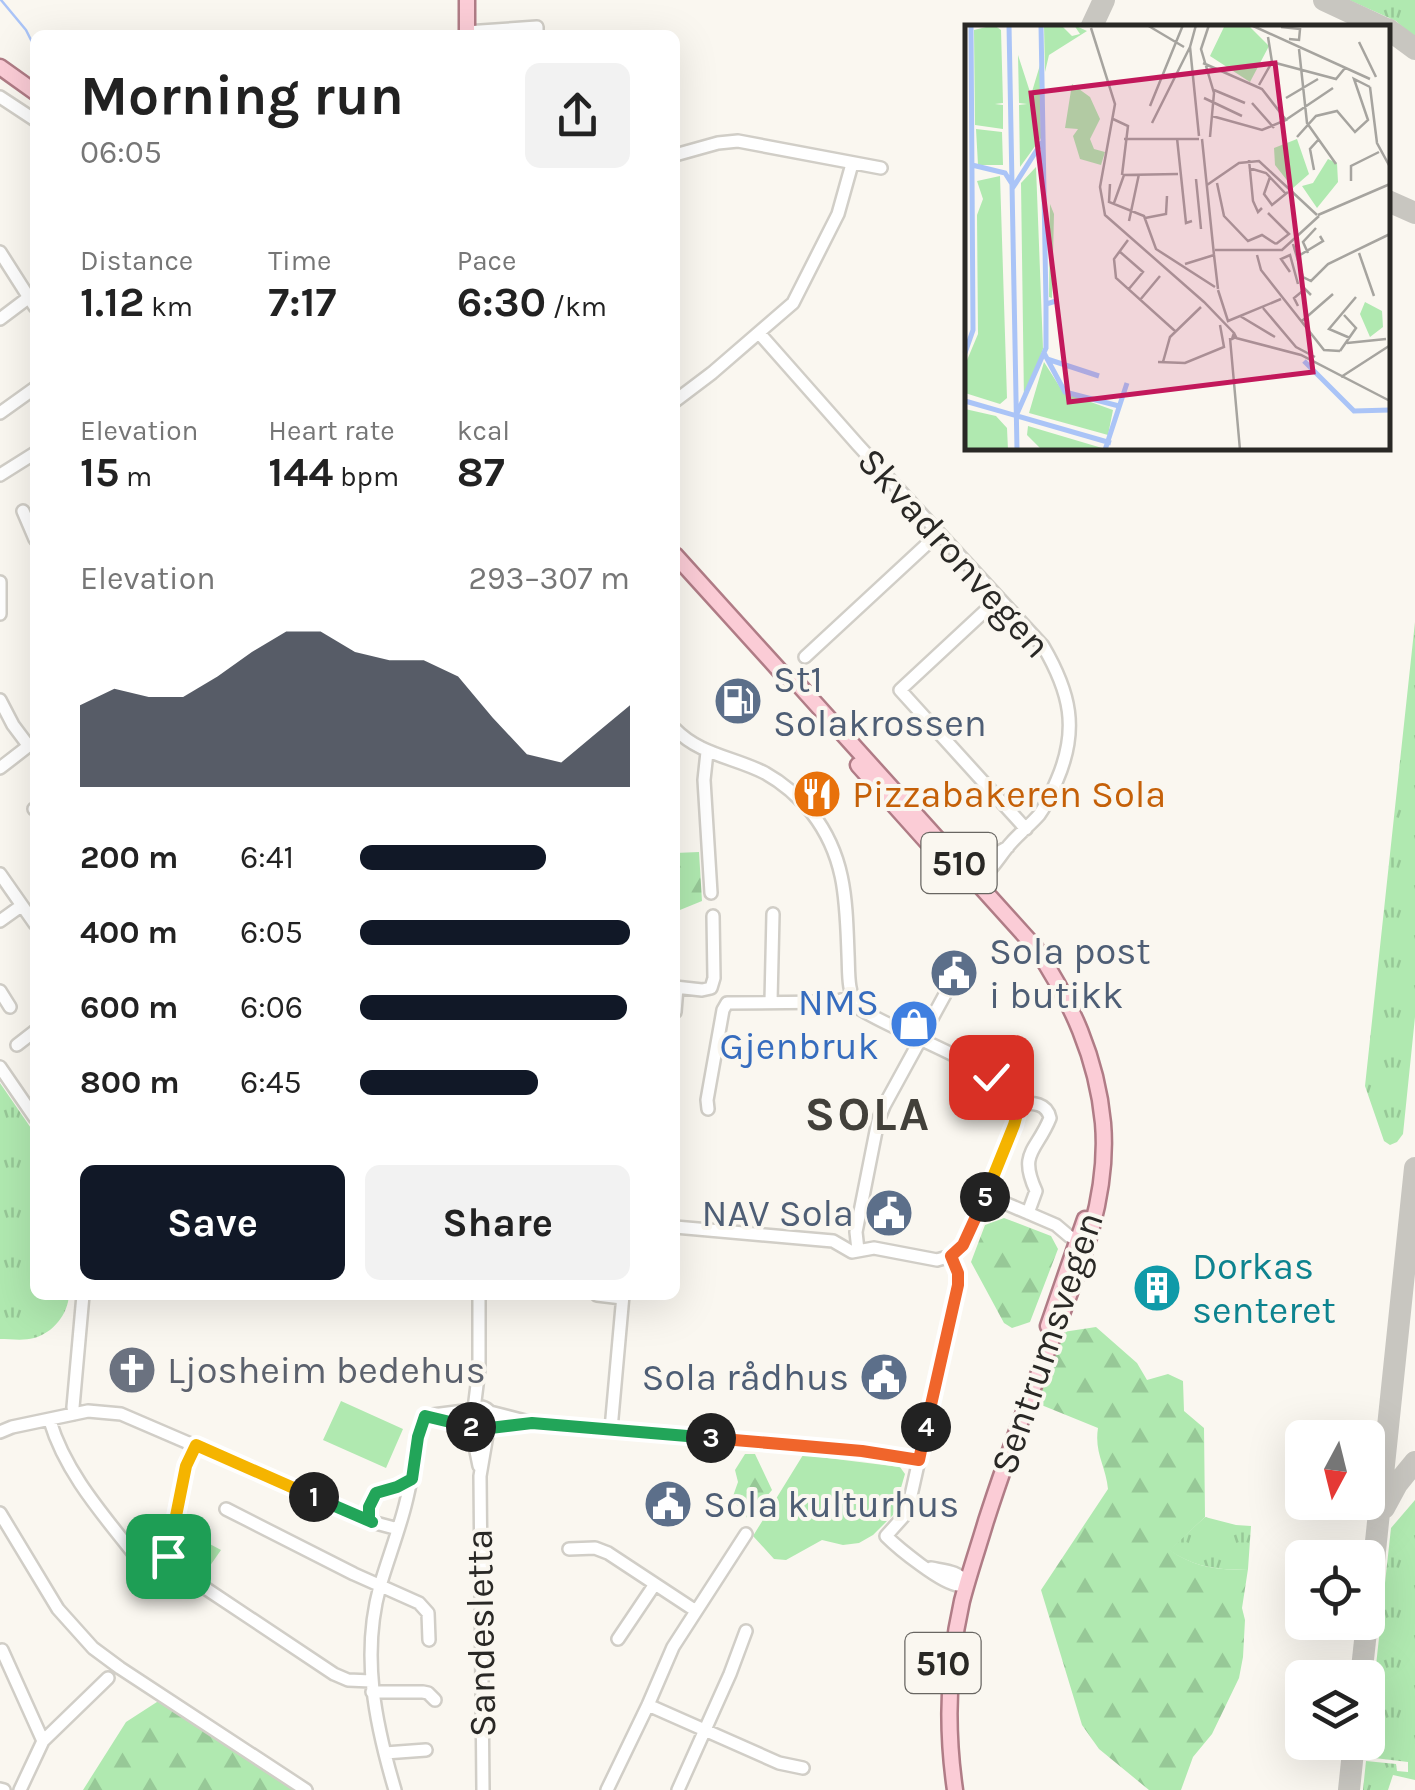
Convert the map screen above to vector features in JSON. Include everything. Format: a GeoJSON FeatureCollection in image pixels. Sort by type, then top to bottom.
{"type":"FeatureCollection","features":[{"type":"Feature","properties":{"kind":"main road"},"geometry":{"type":"LineString","coordinates":[[466,30],[467,0]]}},
{"type":"Feature","properties":{"kind":"main road"},"geometry":{"type":"LineString","coordinates":[[0,67],[30,88]]}},
{"type":"Feature","properties":{"kind":"main road","name":"Sentrumsvegen"},"geometry":{"type":"LineString","coordinates":[[680,560],[970,879],[1056,995],[1076,1040],[1088,1084],[1094,1145],[1084,1234],[962,1581],[946,1640],[942,1697],[955,1790]]}},
{"type":"Feature","properties":{"kind":"main road","name":"Sentrumsvegen"},"geometry":{"type":"LineString","coordinates":[[680,571],[970,879]]}},
{"type":"Feature","properties":{"kind":"street"},"geometry":{"type":"LineString","coordinates":[[502,30],[537,30]]}},
{"type":"Feature","properties":{"kind":"street"},"geometry":{"type":"LineString","coordinates":[[0,97],[30,117]]}},
{"type":"Feature","properties":{"kind":"street"},"geometry":{"type":"LineString","coordinates":[[680,153],[738,140],[881,168]]}},
{"type":"Feature","properties":{"kind":"street"},"geometry":{"type":"LineString","coordinates":[[680,397],[793,303],[838,214],[852,164]]}},
{"type":"Feature","properties":{"kind":"street"},"geometry":{"type":"LineString","coordinates":[[0,252],[30,300]]}},
{"type":"Feature","properties":{"kind":"street"},"geometry":{"type":"LineString","coordinates":[[0,319],[30,303]]}},
{"type":"Feature","properties":{"kind":"street","name":"Skvadronvegen"},"geometry":{"type":"LineString","coordinates":[[758,332],[1043,646],[1058,672],[1070,714],[1065,762],[1040,813],[970,879]]}},
{"type":"Feature","properties":{"kind":"street"},"geometry":{"type":"LineString","coordinates":[[0,413],[30,392]]}},
{"type":"Feature","properties":{"kind":"street"},"geometry":{"type":"LineString","coordinates":[[0,475],[30,456]]}},
{"type":"Feature","properties":{"kind":"street"},"geometry":{"type":"LineString","coordinates":[[23,511],[30,527]]}},
{"type":"Feature","properties":{"kind":"street"},"geometry":{"type":"LineString","coordinates":[[804,658],[939,534]]}},
{"type":"Feature","properties":{"kind":"street"},"geometry":{"type":"LineString","coordinates":[[0,582],[0,614]]}},
{"type":"Feature","properties":{"kind":"street"},"geometry":{"type":"LineString","coordinates":[[998,598],[900,690],[1026,829]]}},
{"type":"Feature","properties":{"kind":"street"},"geometry":{"type":"LineString","coordinates":[[0,700],[14,725],[30,741]]}},
{"type":"Feature","properties":{"kind":"street"},"geometry":{"type":"LineString","coordinates":[[680,734],[708,752],[750,766],[782,783],[824,831],[838,858],[844,882],[851,998],[860,1009],[970,1064],[1012,1089],[1020,1103],[986,1195],[963,1245],[951,1256],[937,1260],[881,1248],[855,1251],[833,1241],[680,1228]]}},
{"type":"Feature","properties":{"kind":"street"},"geometry":{"type":"LineString","coordinates":[[0,768],[30,745]]}},
{"type":"Feature","properties":{"kind":"street"},"geometry":{"type":"LineString","coordinates":[[708,752],[704,780],[711,893]]}},
{"type":"Feature","properties":{"kind":"street"},"geometry":{"type":"LineString","coordinates":[[0,874],[30,918]]}},
{"type":"Feature","properties":{"kind":"street"},"geometry":{"type":"LineString","coordinates":[[0,921],[21,906]]}},
{"type":"Feature","properties":{"kind":"street"},"geometry":{"type":"LineString","coordinates":[[771,1001],[772,914]]}},
{"type":"Feature","properties":{"kind":"street"},"geometry":{"type":"LineString","coordinates":[[680,987],[710,988],[714,978],[713,916]]}},
{"type":"Feature","properties":{"kind":"street"},"geometry":{"type":"LineString","coordinates":[[855,1251],[878,1122],[948,989]]}},
{"type":"Feature","properties":{"kind":"street"},"geometry":{"type":"LineString","coordinates":[[0,990],[10,1006]]}},
{"type":"Feature","properties":{"kind":"street"},"geometry":{"type":"LineString","coordinates":[[708,1109],[722,1010],[727,1003],[835,1002],[851,998]]}},
{"type":"Feature","properties":{"kind":"street"},"geometry":{"type":"LineString","coordinates":[[17,1045],[30,1038]]}},
{"type":"Feature","properties":{"kind":"street"},"geometry":{"type":"LineString","coordinates":[[0,1068],[30,1111]]}},
{"type":"Feature","properties":{"kind":"street"},"geometry":{"type":"LineString","coordinates":[[1020,1103],[1044,1107],[1050,1118],[1030,1152],[1028,1175],[1036,1192],[1028,1213]]}},
{"type":"Feature","properties":{"kind":"street"},"geometry":{"type":"LineString","coordinates":[[986,1195],[1056,1225],[1074,1224],[1084,1234]]}},
{"type":"Feature","properties":{"kind":"street"},"geometry":{"type":"LineString","coordinates":[[951,1256],[958,1285],[910,1500],[902,1518],[886,1536],[926,1567],[962,1581]]}},
{"type":"Feature","properties":{"kind":"street"},"geometry":{"type":"LineString","coordinates":[[74,1414],[83,1300]]}},
{"type":"Feature","properties":{"kind":"street","name":"Sandesletta"},"geometry":{"type":"LineString","coordinates":[[479,1300],[480,1368],[468,1419],[480,1476],[483,1790]]}},
{"type":"Feature","properties":{"kind":"street"},"geometry":{"type":"LineString","coordinates":[[611,1428],[622,1300]]}},
{"type":"Feature","properties":{"kind":"street","name":"Sandesletta"},"geometry":{"type":"LineString","coordinates":[[480,1368],[493,1422],[480,1476]]}},
{"type":"Feature","properties":{"kind":"street"},"geometry":{"type":"LineString","coordinates":[[425,1416],[482,1407],[532,1423]]}},
{"type":"Feature","properties":{"kind":"street"},"geometry":{"type":"LineString","coordinates":[[0,1432],[88,1411],[121,1414],[372,1522],[398,1529]]}},
{"type":"Feature","properties":{"kind":"street"},"geometry":{"type":"LineString","coordinates":[[425,1416],[481,1432],[532,1423],[611,1428],[862,1451],[919,1460]]}},
{"type":"Feature","properties":{"kind":"street"},"geometry":{"type":"LineString","coordinates":[[395,1790],[372,1687],[372,1631],[380,1586],[412,1479],[425,1416]]}},
{"type":"Feature","properties":{"kind":"street"},"geometry":{"type":"LineString","coordinates":[[50,1420],[59,1446],[82,1485],[141,1563],[160,1576]]}},
{"type":"Feature","properties":{"kind":"street"},"geometry":{"type":"LineString","coordinates":[[168,1556],[186,1466],[196,1445]]}},
{"type":"Feature","properties":{"kind":"street"},"geometry":{"type":"LineString","coordinates":[[372,1522],[369,1507],[376,1493],[412,1479]]}},
{"type":"Feature","properties":{"kind":"street"},"geometry":{"type":"LineString","coordinates":[[226,1509],[419,1603],[428,1613],[430,1640]]}},
{"type":"Feature","properties":{"kind":"street"},"geometry":{"type":"LineString","coordinates":[[0,1513],[58,1609],[93,1648],[306,1790]]}},
{"type":"Feature","properties":{"kind":"street"},"geometry":{"type":"LineString","coordinates":[[607,1790],[673,1647],[746,1534]]}},
{"type":"Feature","properties":{"kind":"street"},"geometry":{"type":"LineString","coordinates":[[570,1549],[595,1548],[608,1553],[696,1611]]}},
{"type":"Feature","properties":{"kind":"street"},"geometry":{"type":"LineString","coordinates":[[198,1584],[334,1674],[372,1687],[428,1692],[435,1700]]}},
{"type":"Feature","properties":{"kind":"street"},"geometry":{"type":"LineString","coordinates":[[618,1640],[655,1584]]}},
{"type":"Feature","properties":{"kind":"street"},"geometry":{"type":"LineString","coordinates":[[678,1790],[746,1630]]}},
{"type":"Feature","properties":{"kind":"street"},"geometry":{"type":"LineString","coordinates":[[2,1650],[43,1741]]}},
{"type":"Feature","properties":{"kind":"street"},"geometry":{"type":"LineString","coordinates":[[20,1790],[43,1741],[108,1678]]}},
{"type":"Feature","properties":{"kind":"street"},"geometry":{"type":"LineString","coordinates":[[648,1705],[778,1763],[803,1768]]}},
{"type":"Feature","properties":{"kind":"street"},"geometry":{"type":"LineString","coordinates":[[385,1754],[426,1750]]}},
{"type":"Feature","properties":{"kind":"green space"},"geometry":{"type":"Polygon","coordinates":[[[1349,0],[1415,0],[1415,38],[1396,21],[1349,0]]]}},
{"type":"Feature","properties":{"kind":"green space"},"geometry":{"type":"Polygon","coordinates":[[[1415,622],[1415,1017],[1403,1134],[1390,1145],[1384,1141],[1365,1086],[1415,622]]]}},
{"type":"Feature","properties":{"kind":"green space"},"geometry":{"type":"Polygon","coordinates":[[[699,852],[702,901],[680,910],[680,853],[699,852]]]}},
{"type":"Feature","properties":{"kind":"green space"},"geometry":{"type":"Polygon","coordinates":[[[0,1083],[30,1127],[30,1300],[68,1300],[62,1316],[41,1335],[0,1339],[0,1083]]]}},
{"type":"Feature","properties":{"kind":"green space"},"geometry":{"type":"Polygon","coordinates":[[[1004,1218],[1051,1236],[1058,1249],[1030,1322],[1012,1328],[1004,1323],[971,1262],[985,1225],[1004,1218]]]}},
{"type":"Feature","properties":{"kind":"green space"},"geometry":{"type":"Polygon","coordinates":[[[1096,1327],[1137,1363],[1147,1380],[1168,1374],[1183,1381],[1184,1411],[1204,1428],[1205,1517],[1170,1550],[1207,1567],[1248,1569],[1239,1678],[1212,1734],[1193,1757],[1181,1790],[1149,1790],[1099,1749],[1082,1725],[1041,1590],[1108,1489],[1098,1428],[1034,1402],[1046,1365],[1063,1332],[1096,1327]]]}},
{"type":"Feature","properties":{"kind":"green space"},"geometry":{"type":"Polygon","coordinates":[[[341,1401],[403,1429],[386,1468],[323,1440],[341,1401]]]}},
{"type":"Feature","properties":{"kind":"green space"},"geometry":{"type":"Polygon","coordinates":[[[745,1454],[755,1454],[772,1490],[748,1519],[732,1499],[738,1482],[735,1470],[745,1454]]]}},
{"type":"Feature","properties":{"kind":"green space"},"geometry":{"type":"Polygon","coordinates":[[[803,1455],[900,1467],[905,1474],[893,1515],[859,1543],[843,1545],[822,1540],[786,1560],[774,1559],[753,1536],[803,1455]]]}},
{"type":"Feature","properties":{"kind":"green space"},"geometry":{"type":"Polygon","coordinates":[[[1415,1500],[1415,1780],[1393,1775],[1388,1790],[1363,1790],[1366,1761],[1396,1764],[1397,1771],[1408,1772],[1408,1762],[1385,1759],[1385,1660],[1377,1660],[1379,1640],[1385,1640],[1385,1583],[1391,1528],[1415,1500]]]}},
{"type":"Feature","properties":{"kind":"green space"},"geometry":{"type":"Polygon","coordinates":[[[1205,1517],[1251,1526],[1248,1569],[1207,1567],[1169,1550],[1205,1517]]]}},
{"type":"Feature","properties":{"kind":"green space"},"geometry":{"type":"Polygon","coordinates":[[[180,1528],[221,1550],[205,1573],[189,1577],[169,1557],[176,1530],[180,1528]]]}},
{"type":"Feature","properties":{"kind":"green space"},"geometry":{"type":"Polygon","coordinates":[[[160,1700],[296,1790],[83,1790],[126,1722],[160,1700]]]}},
{"type":"Feature","properties":{"kind":"waterway"},"geometry":{"type":"LineString","coordinates":[[1,0],[30,38]]}},
{"type":"Feature","properties":{"kind":"taxiway"},"geometry":{"type":"LineString","coordinates":[[1092,25],[1104,0]]}},
{"type":"Feature","properties":{"kind":"taxiway"},"geometry":{"type":"LineString","coordinates":[[1324,0],[1378,25]]}},
{"type":"Feature","properties":{"kind":"taxiway"},"geometry":{"type":"LineString","coordinates":[[1390,30],[1415,49]]}},
{"type":"Feature","properties":{"kind":"taxiway"},"geometry":{"type":"LineString","coordinates":[[1390,202],[1415,213]]}},
{"type":"Feature","properties":{"kind":"taxiway"},"geometry":{"type":"LineString","coordinates":[[1376,1540],[1415,1168]]}},
{"type":"Feature","properties":{"kind":"taxiway"},"geometry":{"type":"LineString","coordinates":[[1385,1506],[1415,1462]]}},
{"type":"Feature","properties":{"kind":"taxiway"},"geometry":{"type":"LineString","coordinates":[[1363,1660],[1365,1640]]}},
{"type":"Feature","properties":{"kind":"taxiway"},"geometry":{"type":"LineString","coordinates":[[1349,1790],[1352,1760]]}},
{"type":"Feature","properties":{"kind":"place","name":"St1 Solakrossen"},"geometry":{"type":"Point","coordinates":[738,701]}},
{"type":"Feature","properties":{"kind":"place","name":"Pizzabakeren Sola"},"geometry":{"type":"Point","coordinates":[817,794]}},
{"type":"Feature","properties":{"kind":"place","name":"Sola post i butikk"},"geometry":{"type":"Point","coordinates":[954,973]}},
{"type":"Feature","properties":{"kind":"place","name":"NMS Gjenbruk"},"geometry":{"type":"Point","coordinates":[914,1024]}},
{"type":"Feature","properties":{"kind":"place","name":"NAV Sola"},"geometry":{"type":"Point","coordinates":[889,1213]}},
{"type":"Feature","properties":{"kind":"place","name":"Dorkas senteret"},"geometry":{"type":"Point","coordinates":[1157,1288]}},
{"type":"Feature","properties":{"kind":"place","name":"Ljosheim bedehus"},"geometry":{"type":"Point","coordinates":[132,1370]}},
{"type":"Feature","properties":{"kind":"place","name":"Sola rådhus"},"geometry":{"type":"Point","coordinates":[884,1377]}},
{"type":"Feature","properties":{"kind":"place","name":"Sola kulturhus"},"geometry":{"type":"Point","coordinates":[668,1504]}},
{"type":"Feature","properties":{"kind":"district","name":"SOLA"},"geometry":{"type":"Point","coordinates":[868,1114]}},
{"type":"Feature","properties":{"kind":"route"},"geometry":{"type":"LineString","coordinates":[[168,1556],[186,1466],[196,1445],[372,1522],[369,1507],[376,1493],[412,1479],[425,1416],[481,1432],[532,1423],[862,1451],[919,1460],[958,1285],[951,1256],[963,1245],[1019,1114],[1020,1103],[1012,1089],[991,1077]]}}]}
